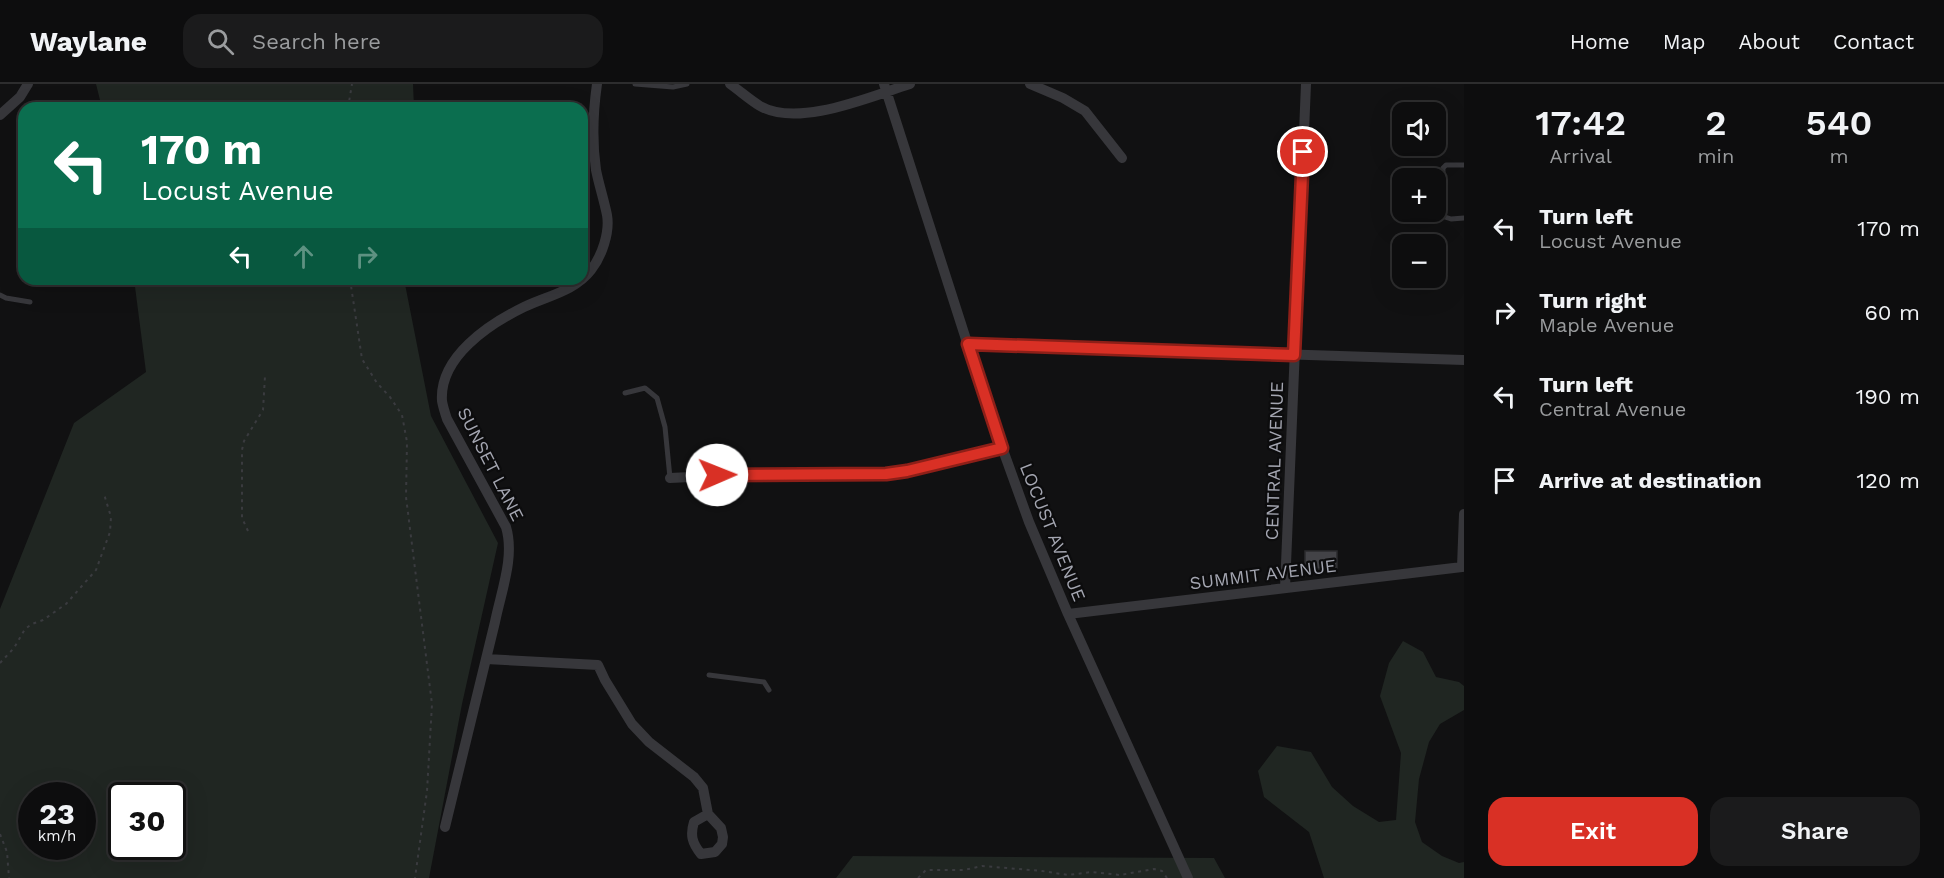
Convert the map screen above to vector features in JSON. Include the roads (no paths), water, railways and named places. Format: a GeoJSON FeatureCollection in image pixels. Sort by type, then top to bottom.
{"type":"FeatureCollection","features":[{"type":"Feature","properties":{"kind":"street"},"geometry":{"type":"LineString","coordinates":[[0,115],[20,97],[28,84]]}},
{"type":"Feature","properties":{"kind":"street","name":"SUNSET LANE"},"geometry":{"type":"LineString","coordinates":[[588,273],[600,257],[608,218],[596,170],[593,132],[597,84]]}},
{"type":"Feature","properties":{"kind":"street"},"geometry":{"type":"LineString","coordinates":[[730,84],[762,107],[785,114],[804,114],[846,104],[885,88],[910,84]]}},
{"type":"Feature","properties":{"kind":"street"},"geometry":{"type":"LineString","coordinates":[[1030,84],[1063,98],[1085,111],[1122,158]]}},
{"type":"Feature","properties":{"kind":"street","name":"CENTRAL AVENUE"},"geometry":{"type":"LineString","coordinates":[[1285,588],[1306,84]]}},
{"type":"Feature","properties":{"kind":"street","name":"LOCUST AVENUE"},"geometry":{"type":"LineString","coordinates":[[885,88],[1002,448],[1029,522],[1068,614],[1188,878]]}},
{"type":"Feature","properties":{"kind":"street","name":"SUNSET LANE"},"geometry":{"type":"LineString","coordinates":[[445,827],[509,556],[509,536],[447,419],[442,403],[443,387],[463,349],[476,337],[525,306],[573,285]]}},
{"type":"Feature","properties":{"kind":"street"},"geometry":{"type":"LineString","coordinates":[[968,344],[1464,360]]}},
{"type":"Feature","properties":{"kind":"street"},"geometry":{"type":"LineString","coordinates":[[670,478],[731,474],[886,474],[1002,448]]}},
{"type":"Feature","properties":{"kind":"street","name":"SUMMIT AVENUE"},"geometry":{"type":"LineString","coordinates":[[1068,614],[1461,567],[1464,514]]}},
{"type":"Feature","properties":{"kind":"street"},"geometry":{"type":"LineString","coordinates":[[486,659],[598,664],[632,724],[650,742],[699,782],[703,788],[708,814]]}},
{"type":"Feature","properties":{"kind":"lane"},"geometry":{"type":"LineString","coordinates":[[635,84],[673,87],[687,84]]}},
{"type":"Feature","properties":{"kind":"lane"},"geometry":{"type":"LineString","coordinates":[[1464,165],[1446,165],[1443,168],[1442,210],[1445,217],[1464,218]]}},
{"type":"Feature","properties":{"kind":"lane"},"geometry":{"type":"LineString","coordinates":[[0,294],[6,298],[30,302]]}},
{"type":"Feature","properties":{"kind":"lane"},"geometry":{"type":"LineString","coordinates":[[625,393],[645,388],[657,398],[665,427],[670,478]]}},
{"type":"Feature","properties":{"kind":"lane"},"geometry":{"type":"LineString","coordinates":[[709,675],[764,682],[769,690]]}}]}
